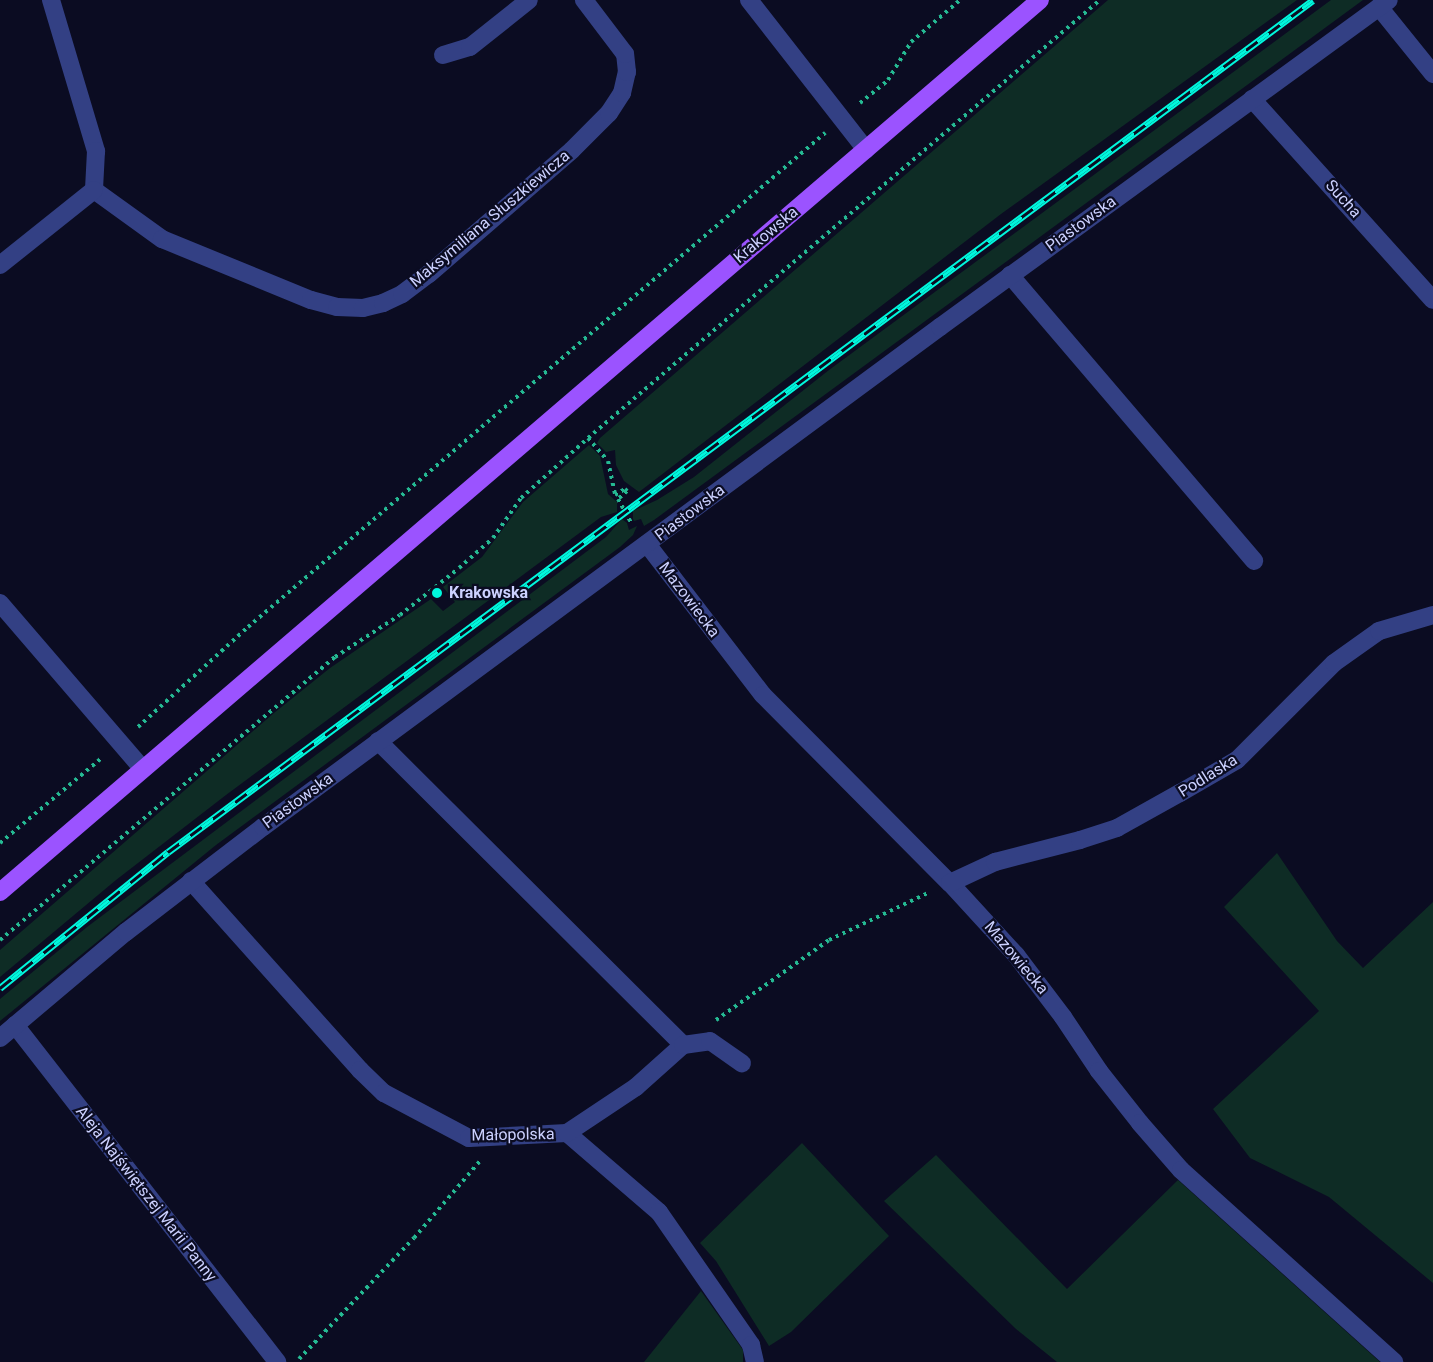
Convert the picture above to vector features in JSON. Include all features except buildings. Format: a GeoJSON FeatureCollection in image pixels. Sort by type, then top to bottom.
{"type":"FeatureCollection","features":[{"type":"Feature","properties":{"kind":"main road","name":"Krakowska"},"geometry":{"type":"LineString","coordinates":[[0,892],[1040,0]]}},
{"type":"Feature","properties":{"kind":"street"},"geometry":{"type":"LineString","coordinates":[[0,265],[94,190],[96,151],[51,0]]}},
{"type":"Feature","properties":{"kind":"street"},"geometry":{"type":"LineString","coordinates":[[443,55],[470,47],[529,0]]}},
{"type":"Feature","properties":{"kind":"street","name":"Maksymiliana Słuszkiewicza"},"geometry":{"type":"LineString","coordinates":[[94,190],[162,239],[311,300],[337,307],[363,308],[383,303],[402,294],[429,274],[572,150],[609,113],[622,93],[627,72],[625,54],[585,0]]}},
{"type":"Feature","properties":{"kind":"street"},"geometry":{"type":"LineString","coordinates":[[749,0],[866,150]]}},
{"type":"Feature","properties":{"kind":"street"},"geometry":{"type":"LineString","coordinates":[[1384,4],[1433,74]]}},
{"type":"Feature","properties":{"kind":"street","name":"Piastowska"},"geometry":{"type":"LineString","coordinates":[[0,1038],[191,881],[378,741],[1010,275],[1384,4]]}},
{"type":"Feature","properties":{"kind":"street","name":"Sucha"},"geometry":{"type":"LineString","coordinates":[[1252,99],[1433,300]]}},
{"type":"Feature","properties":{"kind":"street"},"geometry":{"type":"LineString","coordinates":[[1010,275],[1254,561]]}},
{"type":"Feature","properties":{"kind":"street","name":"Mazowiecka"},"geometry":{"type":"LineString","coordinates":[[647,544],[763,695],[950,883],[1016,955],[1113,1088],[1181,1170],[1394,1362]]}},
{"type":"Feature","properties":{"kind":"street"},"geometry":{"type":"LineString","coordinates":[[0,603],[143,769]]}},
{"type":"Feature","properties":{"kind":"street","name":"Podlaska"},"geometry":{"type":"LineString","coordinates":[[950,883],[995,862],[1080,840],[1116,828],[1180,794],[1237,760],[1335,663],[1352,650],[1379,631],[1433,615]]}},
{"type":"Feature","properties":{"kind":"street"},"geometry":{"type":"LineString","coordinates":[[378,741],[683,1045]]}},
{"type":"Feature","properties":{"kind":"street","name":"Małopolska"},"geometry":{"type":"LineString","coordinates":[[191,881],[360,1070],[384,1093],[469,1138],[567,1133],[659,1212],[752,1346],[755,1362]]}},
{"type":"Feature","properties":{"kind":"street","name":"Aleja Najświętszej Marii Panny"},"geometry":{"type":"LineString","coordinates":[[15,1025],[277,1362]]}},
{"type":"Feature","properties":{"kind":"street"},"geometry":{"type":"LineString","coordinates":[[567,1133],[636,1087],[683,1045],[710,1041],[742,1063]]}},
{"type":"Feature","properties":{"kind":"path"},"geometry":{"type":"LineString","coordinates":[[0,843],[121,743],[248,627],[888,80],[911,42],[960,0]]}},
{"type":"Feature","properties":{"kind":"path"},"geometry":{"type":"LineString","coordinates":[[0,940],[335,657],[400,615],[459,568],[493,538],[521,498],[588,438],[1100,0]]}},
{"type":"Feature","properties":{"kind":"path"},"geometry":{"type":"LineString","coordinates":[[588,438],[608,461],[615,495],[625,489],[627,491],[618,499],[631,525],[638,522],[647,544]]}},
{"type":"Feature","properties":{"kind":"path"},"geometry":{"type":"LineString","coordinates":[[683,1045],[760,986],[829,940],[950,883]]}},
{"type":"Feature","properties":{"kind":"path"},"geometry":{"type":"LineString","coordinates":[[296,1362],[414,1238],[473,1172],[497,1137]]}},
{"type":"Feature","properties":{"kind":"green space"},"geometry":{"type":"Polygon","coordinates":[[[1108,0],[1297,0],[1001,214],[639,492],[624,481],[616,465],[615,450],[606,452],[597,443],[600,438],[1108,0]]]}},
{"type":"Feature","properties":{"kind":"green space"},"geometry":{"type":"Polygon","coordinates":[[[1331,0],[1363,0],[654,520],[644,526],[641,519],[634,521],[633,511],[657,500],[694,477],[829,370],[1331,0]]]}},
{"type":"Feature","properties":{"kind":"green space"},"geometry":{"type":"Polygon","coordinates":[[[589,445],[600,456],[608,494],[617,502],[617,512],[601,517],[226,795],[116,880],[0,977],[0,950],[274,713],[330,668],[431,599],[443,611],[455,602],[443,587],[482,557],[523,502],[589,445]]]}},
{"type":"Feature","properties":{"kind":"green space"},"geometry":{"type":"Polygon","coordinates":[[[622,519],[627,523],[629,530],[637,526],[633,535],[620,547],[216,845],[0,1021],[0,999],[87,927],[606,537],[622,519]]]}},
{"type":"Feature","properties":{"kind":"green space"},"geometry":{"type":"Polygon","coordinates":[[[1277,853],[1337,941],[1363,968],[1433,902],[1433,1283],[1329,1197],[1250,1158],[1213,1109],[1319,1011],[1224,907],[1277,853]]]}},
{"type":"Feature","properties":{"kind":"green space"},"geometry":{"type":"Polygon","coordinates":[[[802,1143],[889,1236],[791,1332],[769,1346],[716,1261],[700,1243],[802,1143]]]}},
{"type":"Feature","properties":{"kind":"green space"},"geometry":{"type":"Polygon","coordinates":[[[936,1155],[1067,1289],[1178,1180],[1380,1362],[1057,1362],[1016,1329],[884,1201],[936,1155]]]}},
{"type":"Feature","properties":{"kind":"green space"},"geometry":{"type":"Polygon","coordinates":[[[701,1291],[743,1350],[743,1362],[644,1362],[701,1291]]]}},
{"type":"Feature","properties":{"kind":"railway"},"geometry":{"type":"LineString","coordinates":[[0,988],[168,852],[1313,0]]}},
{"type":"Feature","properties":{"kind":"place","name":"Krakowska"},"geometry":{"type":"Point","coordinates":[437,593]}}]}
